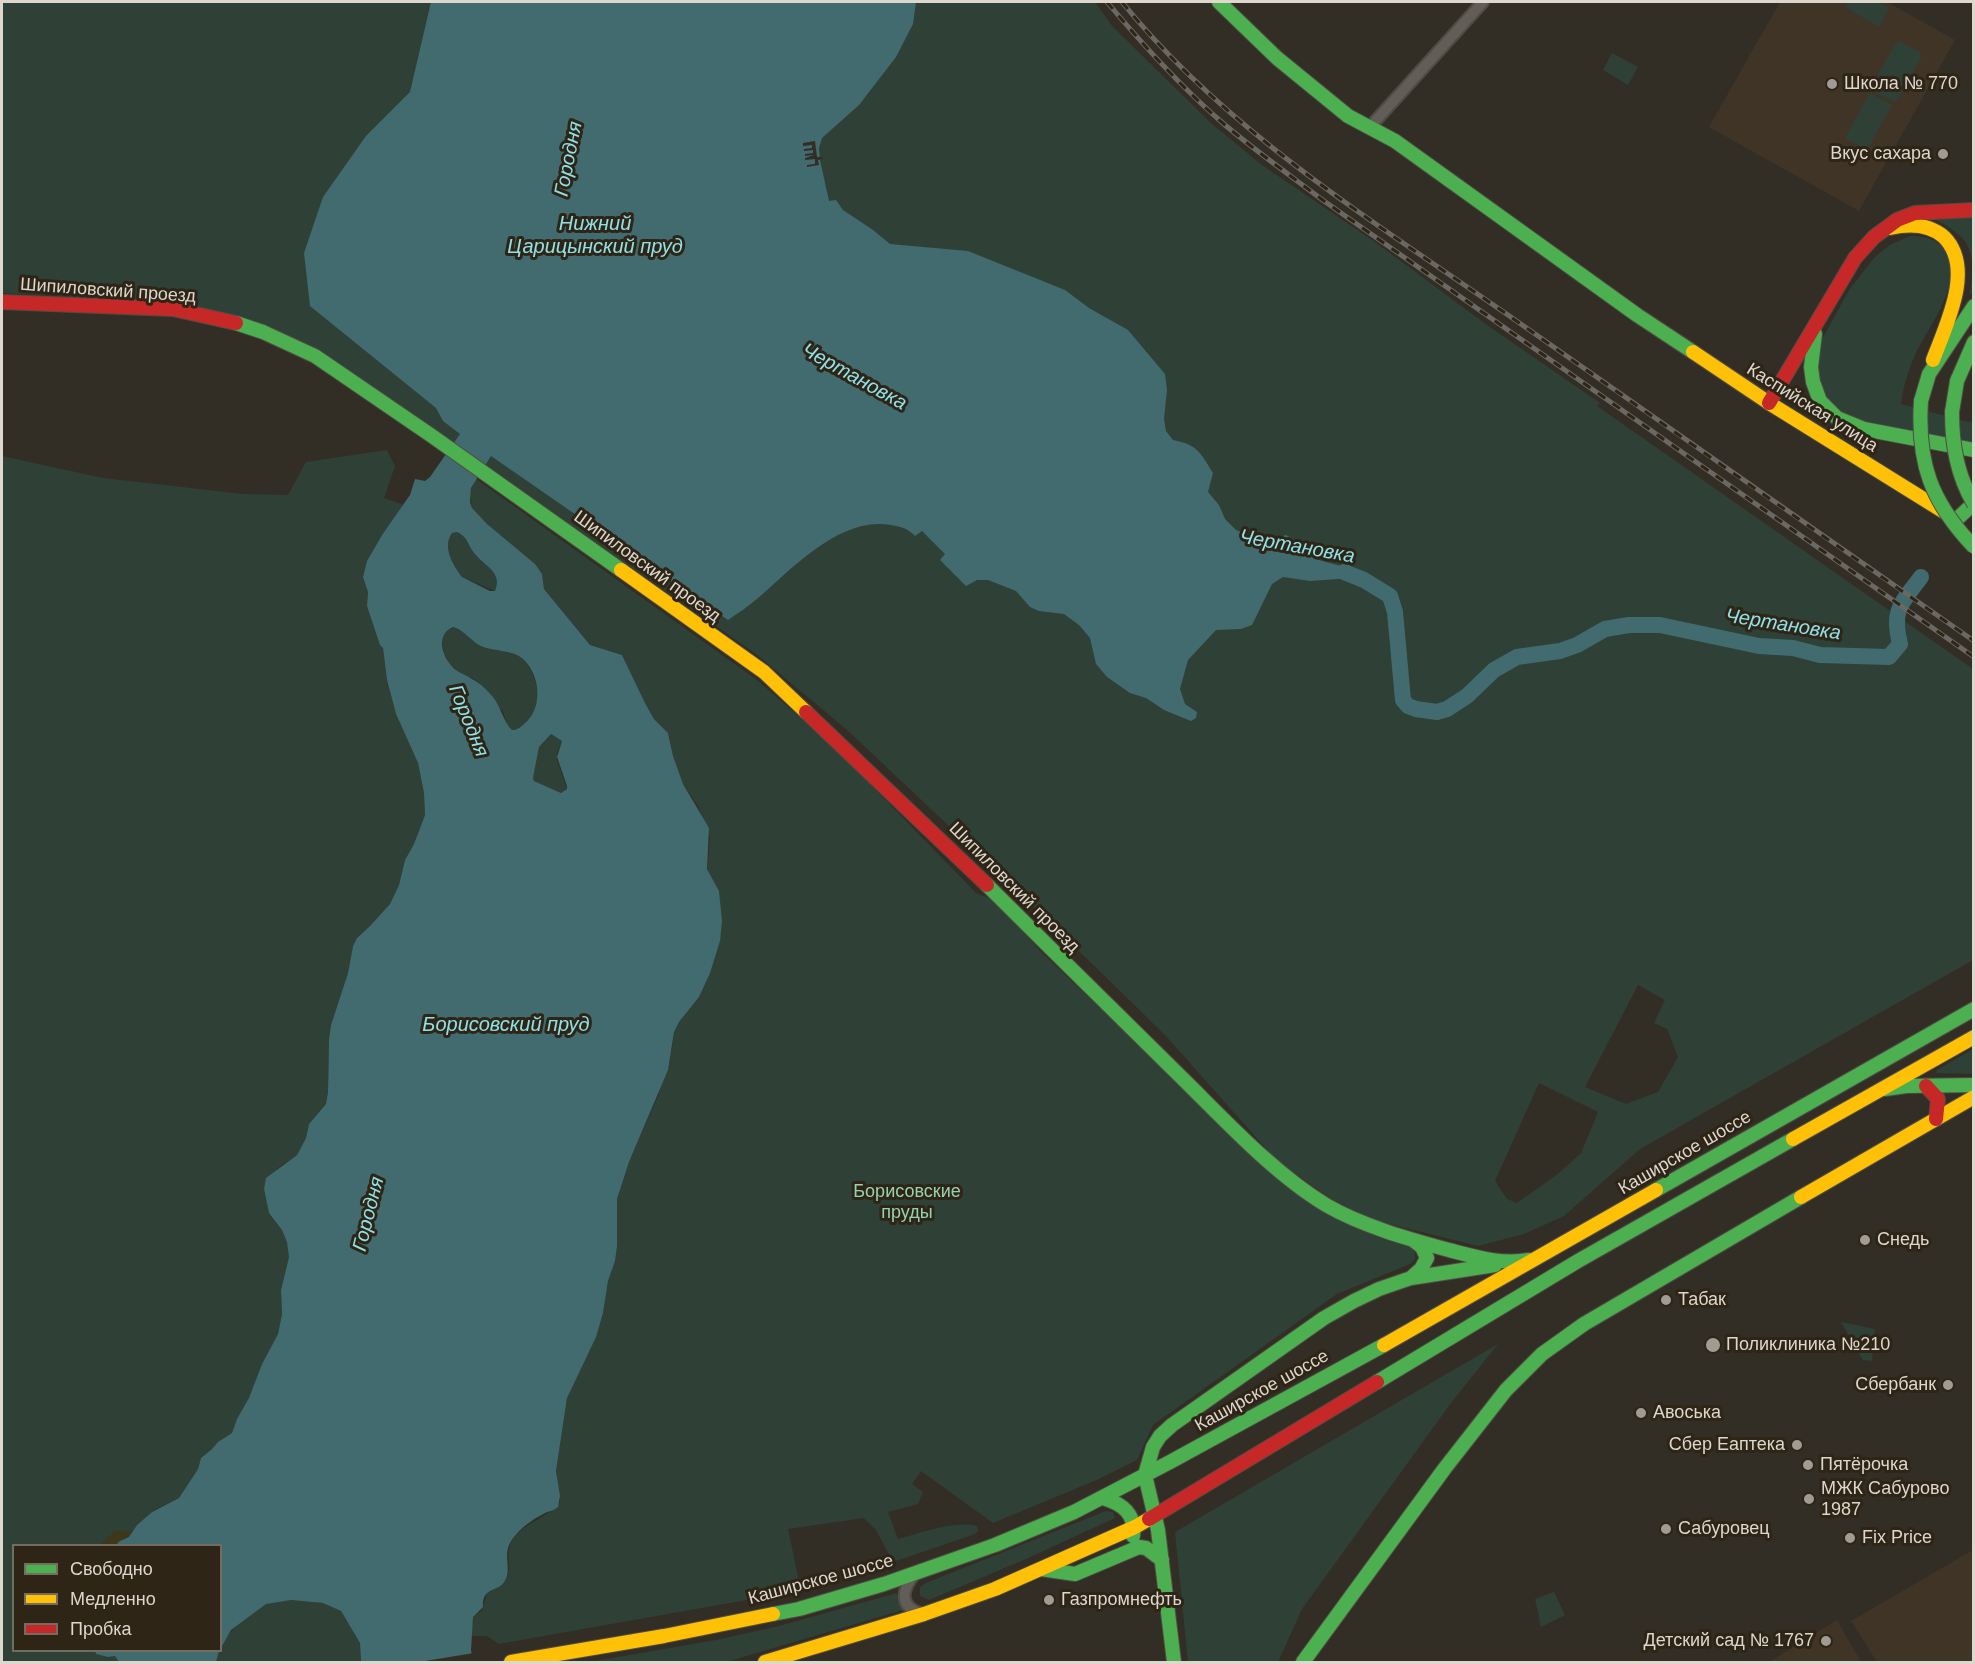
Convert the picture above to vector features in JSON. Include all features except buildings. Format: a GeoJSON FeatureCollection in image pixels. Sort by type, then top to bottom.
{"type":"FeatureCollection","features":[{"type":"Feature","properties":{"kind":"main road","name":"Каспийская улица"},"geometry":{"type":"LineString","coordinates":[[1219,2],[1258,41],[1310,87],[1348,116],[1395,141],[1631,311],[1769,403],[1956,520],[1974,535]]}},
{"type":"Feature","properties":{"kind":"main road"},"geometry":{"type":"LineString","coordinates":[[1769,403],[1866,243],[1897,220],[1915,213],[1974,210]]}},
{"type":"Feature","properties":{"kind":"main road"},"geometry":{"type":"LineString","coordinates":[[1882,230],[1916,226],[1935,231],[1952,243],[1961,260],[1963,271],[1959,294],[1943,330],[1921,401],[1920,444],[1926,475],[1937,500],[1946,515],[1974,547]]}},
{"type":"Feature","properties":{"kind":"main road","name":"Шипиловский проезд"},"geometry":{"type":"LineString","coordinates":[[2,302],[173,309],[232,322],[263,332],[315,356],[432,436],[764,672],[921,820],[1220,1116],[1276,1168],[1328,1206],[1413,1240],[1473,1256],[1513,1263],[1532,1260]]}},
{"type":"Feature","properties":{"kind":"main road"},"geometry":{"type":"LineString","coordinates":[[1929,374],[1974,306]]}},
{"type":"Feature","properties":{"kind":"main road"},"geometry":{"type":"LineString","coordinates":[[1815,328],[1813,382],[1820,401],[1837,418],[1864,429],[1974,450]]}},
{"type":"Feature","properties":{"kind":"main road"},"geometry":{"type":"LineString","coordinates":[[1956,520],[1974,503],[1962,481],[1952,446],[1952,412],[1957,381],[1972,346]]}},
{"type":"Feature","properties":{"kind":"main road","name":"Каширское шоссе"},"geometry":{"type":"LineString","coordinates":[[511,1662],[664,1636],[799,1609],[884,1584],[995,1545],[1074,1512],[1451,1308],[1974,1009]]}},
{"type":"Feature","properties":{"kind":"main road"},"geometry":{"type":"LineString","coordinates":[[765,1662],[924,1614],[994,1589],[1135,1527],[1578,1261],[1974,1037]]}},
{"type":"Feature","properties":{"kind":"main road"},"geometry":{"type":"LineString","coordinates":[[1882,1089],[1974,1085]]}},
{"type":"Feature","properties":{"kind":"main road"},"geometry":{"type":"LineString","coordinates":[[1926,1086],[1938,1099],[1936,1119]]}},
{"type":"Feature","properties":{"kind":"main road"},"geometry":{"type":"LineString","coordinates":[[1303,1662],[1445,1468],[1506,1390],[1542,1354],[1584,1324],[1974,1097]]}},
{"type":"Feature","properties":{"kind":"main road"},"geometry":{"type":"LineString","coordinates":[[1411,1278],[1421,1269],[1427,1258],[1422,1247],[1413,1240]]}},
{"type":"Feature","properties":{"kind":"main road"},"geometry":{"type":"LineString","coordinates":[[1174,1662],[1162,1560],[1155,1515],[1145,1475],[1153,1447],[1160,1436],[1172,1425],[1324,1318],[1379,1289],[1411,1278],[1513,1263]]}},
{"type":"Feature","properties":{"kind":"main road"},"geometry":{"type":"LineString","coordinates":[[1103,1498],[1121,1504],[1135,1527],[1125,1552]]}},
{"type":"Feature","properties":{"kind":"main road"},"geometry":{"type":"LineString","coordinates":[[1041,1569],[1075,1574],[1139,1547],[1146,1548],[1162,1560]]}},
{"type":"Feature","properties":{"kind":"street"},"geometry":{"type":"LineString","coordinates":[[1370,127],[1483,2]]}},
{"type":"Feature","properties":{"kind":"street"},"geometry":{"type":"LineString","coordinates":[[917,1572],[908,1582],[904,1596],[910,1609],[924,1614]]}},
{"type":"Feature","properties":{"kind":"shaded area","name":"Школа № 770"},"geometry":{"type":"Polygon","coordinates":[[[1780,2],[1887,2],[1955,40],[1859,211],[1709,127],[1780,2]]]}},
{"type":"Feature","properties":{"kind":"shaded area"},"geometry":{"type":"Polygon","coordinates":[[[1973,1550],[1973,1662],[1877,1662],[1851,1621],[1973,1550]]]}},
{"type":"Feature","properties":{"kind":"shaded area","name":"Детский сад № 1767"},"geometry":{"type":"Polygon","coordinates":[[[1837,1620],[1861,1662],[1769,1662],[1837,1620]]]}},
{"type":"Feature","properties":{"kind":"green space"},"geometry":{"type":"Polygon","coordinates":[[[2,2],[1095,2],[1112,26],[1212,124],[1262,165],[1375,242],[1487,325],[1600,403],[1597,406],[1973,669],[1973,960],[1640,1149],[1564,1216],[1524,1234],[1478,1246],[1373,1220],[1333,1200],[1277,1161],[1165,1035],[1001,875],[846,729],[756,654],[320,350],[204,308],[2,293],[2,2]],[[1638,985],[1585,1087],[1626,1104],[1658,1092],[1678,1057],[1667,1029],[1654,1023],[1665,1000],[1638,985]],[[1539,1083],[1495,1181],[1507,1199],[1517,1203],[1559,1173],[1581,1153],[1598,1112],[1539,1083]]]}},
{"type":"Feature","properties":{"kind":"green space"},"geometry":{"type":"Polygon","coordinates":[[[1848,2],[1877,2],[1889,8],[1879,27],[1845,7],[1848,2]]]}},
{"type":"Feature","properties":{"kind":"green space"},"geometry":{"type":"Polygon","coordinates":[[[1899,41],[1920,52],[1921,58],[1894,102],[1873,91],[1872,86],[1899,41]]]}},
{"type":"Feature","properties":{"kind":"green space"},"geometry":{"type":"Polygon","coordinates":[[[1612,53],[1638,67],[1628,85],[1603,70],[1612,53]]]}},
{"type":"Feature","properties":{"kind":"green space"},"geometry":{"type":"Polygon","coordinates":[[[1870,93],[1892,105],[1867,150],[1845,138],[1870,93]]]}},
{"type":"Feature","properties":{"kind":"green space"},"geometry":{"type":"Polygon","coordinates":[[[1973,216],[1974,292],[1970,295],[1972,259],[1969,250],[1958,234],[1936,220],[1973,216]]]}},
{"type":"Feature","properties":{"kind":"green space"},"geometry":{"type":"Polygon","coordinates":[[[1910,236],[1920,236],[1937,242],[1944,249],[1950,261],[1951,274],[1949,288],[1943,302],[1910,367],[1901,404],[1968,422],[1973,421],[1973,446],[1882,429],[1835,411],[1817,383],[1820,343],[1849,290],[1875,257],[1890,245],[1910,236]]]}},
{"type":"Feature","properties":{"kind":"green space"},"geometry":{"type":"Polygon","coordinates":[[[387,450],[395,466],[384,498],[404,505],[382,535],[367,561],[363,577],[368,592],[367,606],[383,648],[387,680],[396,714],[418,763],[424,793],[425,815],[405,860],[399,885],[390,904],[357,938],[353,946],[348,973],[331,1025],[326,1104],[309,1124],[306,1138],[297,1155],[278,1168],[264,1189],[269,1213],[288,1242],[289,1257],[281,1290],[282,1314],[278,1334],[262,1364],[250,1398],[237,1419],[232,1433],[201,1458],[198,1469],[179,1498],[154,1510],[137,1525],[129,1537],[117,1544],[12,1544],[12,1652],[95,1652],[108,1657],[115,1656],[119,1662],[2,1662],[2,456],[103,478],[243,494],[288,495],[306,462],[387,450]]]}},
{"type":"Feature","properties":{"kind":"green space","name":"Борисовские пруды"},"geometry":{"type":"Polygon","coordinates":[[[476,479],[757,680],[834,747],[976,893],[989,898],[1003,909],[1042,953],[1233,1133],[1232,1138],[1268,1172],[1329,1214],[1410,1247],[1415,1252],[1415,1259],[1410,1264],[1337,1294],[1153,1425],[1137,1460],[1099,1479],[993,1523],[921,1471],[912,1484],[923,1492],[918,1504],[888,1512],[898,1539],[937,1528],[958,1525],[977,1526],[978,1531],[975,1534],[893,1562],[876,1530],[864,1518],[788,1529],[800,1586],[752,1599],[499,1644],[487,1636],[471,1636],[473,1617],[482,1610],[487,1593],[501,1585],[506,1579],[510,1544],[513,1539],[524,1528],[560,1502],[556,1471],[567,1398],[603,1313],[608,1281],[615,1261],[617,1199],[629,1162],[658,1096],[672,1048],[674,1032],[699,997],[720,941],[719,891],[707,869],[710,838],[698,806],[683,784],[669,736],[654,719],[622,655],[590,645],[544,589],[542,574],[486,524],[472,508],[470,491],[476,479]]]}},
{"type":"Feature","properties":{"kind":"green space"},"geometry":{"type":"Polygon","coordinates":[[[457,532],[495,574],[497,584],[495,591],[462,577],[448,550],[449,538],[452,533],[457,532]]]}},
{"type":"Feature","properties":{"kind":"green space"},"geometry":{"type":"Polygon","coordinates":[[[452,627],[494,649],[514,654],[525,661],[534,677],[537,702],[535,710],[519,728],[512,730],[503,712],[474,679],[459,672],[449,663],[442,639],[445,632],[452,627]]]}},
{"type":"Feature","properties":{"kind":"green space"},"geometry":{"type":"Polygon","coordinates":[[[551,734],[562,741],[557,760],[567,789],[561,793],[534,781],[533,778],[539,747],[551,734]]]}},
{"type":"Feature","properties":{"kind":"green space"},"geometry":{"type":"Polygon","coordinates":[[[1973,1049],[1973,1074],[1936,1073],[1937,1070],[1973,1049]]]}},
{"type":"Feature","properties":{"kind":"green space"},"geometry":{"type":"Polygon","coordinates":[[[1841,1322],[1875,1329],[1872,1361],[1863,1360],[1841,1322]]]}},
{"type":"Feature","properties":{"kind":"green space"},"geometry":{"type":"Polygon","coordinates":[[[1498,1344],[1451,1403],[1302,1609],[1278,1662],[1188,1662],[1175,1532],[1498,1344]]]}},
{"type":"Feature","properties":{"kind":"green space"},"geometry":{"type":"Polygon","coordinates":[[[1106,1511],[1113,1512],[1115,1518],[929,1600],[920,1596],[920,1587],[926,1583],[1106,1511]]]}},
{"type":"Feature","properties":{"kind":"green space"},"geometry":{"type":"Polygon","coordinates":[[[1554,1592],[1565,1615],[1541,1627],[1535,1599],[1554,1592]]]}},
{"type":"Feature","properties":{"kind":"green space"},"geometry":{"type":"Polygon","coordinates":[[[897,1593],[903,1610],[726,1662],[589,1662],[716,1640],[779,1626],[897,1593]]]}},
{"type":"Feature","properties":{"kind":"green space"},"geometry":{"type":"Polygon","coordinates":[[[291,1600],[323,1603],[341,1611],[360,1643],[361,1662],[216,1662],[219,1652],[222,1652],[223,1644],[242,1620],[258,1608],[291,1600]]]}},
{"type":"Feature","properties":{"kind":"sand"},"geometry":{"type":"Polygon","coordinates":[[[115,1531],[133,1532],[116,1544],[101,1544],[115,1531]]]}},
{"type":"Feature","properties":{"kind":"water"},"geometry":{"type":"Polygon","coordinates":[[[431,2],[916,2],[913,24],[896,57],[859,105],[822,138],[819,148],[820,160],[829,201],[836,200],[843,210],[890,244],[968,251],[1065,290],[1089,308],[1128,330],[1165,374],[1166,431],[1173,440],[1188,444],[1198,450],[1205,460],[1213,473],[1208,492],[1219,505],[1225,519],[1236,530],[1265,542],[1286,535],[1295,540],[1315,559],[1341,566],[1364,580],[1352,578],[1310,581],[1283,577],[1272,584],[1252,625],[1241,629],[1216,630],[1188,660],[1180,689],[1185,704],[1197,712],[1196,718],[1191,721],[1164,710],[1146,698],[1130,693],[1107,677],[1096,664],[1090,638],[1079,625],[1064,614],[1039,611],[1030,607],[1016,591],[988,580],[977,580],[966,586],[940,560],[945,554],[922,531],[915,536],[901,527],[872,524],[854,528],[836,536],[802,559],[755,601],[728,620],[491,456],[471,488],[472,508],[487,524],[535,564],[542,574],[544,589],[590,645],[622,655],[654,719],[668,733],[683,784],[709,828],[707,869],[719,891],[722,921],[720,941],[710,973],[699,997],[674,1032],[668,1070],[629,1162],[617,1199],[617,1246],[603,1313],[596,1337],[567,1398],[556,1471],[560,1496],[558,1507],[528,1523],[510,1542],[507,1552],[508,1573],[505,1581],[485,1596],[483,1607],[473,1617],[471,1650],[473,1662],[361,1662],[360,1643],[341,1611],[323,1603],[291,1600],[266,1604],[231,1630],[222,1646],[222,1544],[117,1544],[129,1537],[137,1525],[152,1512],[179,1498],[198,1469],[201,1458],[232,1433],[262,1364],[278,1334],[282,1314],[281,1290],[289,1257],[287,1242],[282,1230],[269,1213],[264,1189],[266,1178],[297,1155],[306,1138],[309,1124],[326,1104],[331,1025],[348,973],[353,946],[357,938],[390,904],[399,885],[405,860],[425,815],[424,793],[418,763],[396,714],[387,680],[383,648],[367,606],[368,592],[363,577],[367,561],[410,495],[415,479],[425,481],[430,477],[460,434],[443,421],[436,408],[310,306],[304,253],[323,197],[366,136],[410,92],[431,2]],[[457,532],[452,533],[449,538],[448,550],[452,561],[462,577],[490,591],[495,591],[497,584],[495,574],[474,553],[463,536],[457,532]],[[453,627],[447,631],[442,641],[444,654],[451,666],[489,692],[512,730],[521,727],[530,718],[537,701],[536,683],[529,666],[518,656],[479,645],[453,627]],[[551,734],[539,747],[533,778],[534,781],[561,793],[567,789],[557,757],[562,741],[551,734]]]}},
{"type":"Feature","properties":{"kind":"water"},"geometry":{"type":"Polygon","coordinates":[[[95,1652],[219,1652],[216,1662],[119,1662],[115,1656],[96,1654],[95,1652]]]}},
{"type":"Feature","properties":{"kind":"pier"},"geometry":{"type":"Polygon","coordinates":[[[815,141],[817,157],[823,159],[818,160],[819,165],[807,167],[807,165],[815,164],[815,159],[805,160],[814,155],[805,156],[805,154],[813,153],[813,150],[804,151],[804,149],[812,148],[812,145],[803,146],[803,143],[815,141]]]}},
{"type":"Feature","properties":{"kind":"pier"},"geometry":{"type":"Polygon","coordinates":[[[474,1653],[476,1662],[419,1662],[474,1653]]]}},
{"type":"Feature","properties":{"kind":"waterway","name":"Чертановка"},"geometry":{"type":"LineString","coordinates":[[1344,572],[1364,580],[1390,596],[1395,612],[1403,700],[1408,706],[1416,709],[1437,712],[1447,709],[1467,696],[1494,670],[1517,657],[1560,651],[1577,645],[1605,629],[1629,625],[1660,625],[1759,646],[1793,648],[1820,655],[1889,657],[1900,644],[1897,622],[1900,607],[1921,577]]}},
{"type":"Feature","properties":{"kind":"railway"},"geometry":{"type":"LineString","coordinates":[[1107,2],[1193,96],[1274,164],[1974,657]]}},
{"type":"Feature","properties":{"kind":"railway"},"geometry":{"type":"LineString","coordinates":[[1122,2],[1163,49],[1207,92],[1303,172],[1974,641]]}},
{"type":"Feature","properties":{"kind":"traffic: fast"},"geometry":{"type":"LineString","coordinates":[[1219,2],[1277,58],[1348,116],[1395,141],[1637,315],[1693,352]]}},
{"type":"Feature","properties":{"kind":"traffic: fast"},"geometry":{"type":"LineString","coordinates":[[1921,401],[1929,374],[1974,306]]}},
{"type":"Feature","properties":{"kind":"traffic: fast"},"geometry":{"type":"LineString","coordinates":[[236,323],[263,332],[315,356],[621,570]]}},
{"type":"Feature","properties":{"kind":"traffic: fast"},"geometry":{"type":"LineString","coordinates":[[1815,334],[1811,367],[1813,382],[1820,401],[1837,418],[1864,429],[1974,450]]}},
{"type":"Feature","properties":{"kind":"traffic: fast"},"geometry":{"type":"LineString","coordinates":[[1952,412],[1957,381],[1974,342]]}},
{"type":"Feature","properties":{"kind":"traffic: fast"},"geometry":{"type":"LineString","coordinates":[[1921,401],[1922,444],[1930,480],[1947,514],[1974,547]]}},
{"type":"Feature","properties":{"kind":"traffic: fast"},"geometry":{"type":"LineString","coordinates":[[1952,412],[1957,460],[1963,482],[1974,504]]}},
{"type":"Feature","properties":{"kind":"traffic: fast"},"geometry":{"type":"LineString","coordinates":[[1956,520],[1974,503]]}},
{"type":"Feature","properties":{"kind":"traffic: fast"},"geometry":{"type":"LineString","coordinates":[[987,885],[1232,1127],[1306,1192],[1340,1213],[1402,1236],[1489,1260],[1508,1262],[1529,1260]]}},
{"type":"Feature","properties":{"kind":"traffic: fast"},"geometry":{"type":"LineString","coordinates":[[1656,1190],[1974,1009]]}},
{"type":"Feature","properties":{"kind":"traffic: fast"},"geometry":{"type":"LineString","coordinates":[[1885,1089],[1906,1086],[1974,1085]]}},
{"type":"Feature","properties":{"kind":"traffic: fast"},"geometry":{"type":"LineString","coordinates":[[1377,1382],[1578,1261],[1793,1139]]}},
{"type":"Feature","properties":{"kind":"traffic: fast"},"geometry":{"type":"LineString","coordinates":[[1303,1662],[1445,1468],[1506,1390],[1542,1354],[1584,1324],[1801,1197]]}},
{"type":"Feature","properties":{"kind":"traffic: fast"},"geometry":{"type":"LineString","coordinates":[[1411,1278],[1421,1269],[1427,1258],[1422,1247],[1413,1240]]}},
{"type":"Feature","properties":{"kind":"traffic: fast"},"geometry":{"type":"LineString","coordinates":[[1174,1662],[1158,1530],[1145,1475],[1153,1447],[1160,1436],[1172,1425],[1324,1318],[1354,1301],[1411,1278],[1495,1265]]}},
{"type":"Feature","properties":{"kind":"traffic: fast"},"geometry":{"type":"LineString","coordinates":[[773,1614],[799,1609],[884,1584],[995,1545],[1074,1512],[1384,1345]]}},
{"type":"Feature","properties":{"kind":"traffic: fast"},"geometry":{"type":"LineString","coordinates":[[1103,1498],[1117,1503],[1127,1511],[1132,1522],[1133,1536]]}},
{"type":"Feature","properties":{"kind":"traffic: fast"},"geometry":{"type":"LineString","coordinates":[[1041,1569],[1075,1574],[1139,1547],[1146,1548],[1162,1560]]}},
{"type":"Feature","properties":{"kind":"traffic: slow"},"geometry":{"type":"LineString","coordinates":[[1890,228],[1925,227],[1944,237],[1953,250],[1958,280],[1955,297],[1933,360]]}},
{"type":"Feature","properties":{"kind":"traffic: slow"},"geometry":{"type":"LineString","coordinates":[[1693,352],[1769,403],[1946,513]]}},
{"type":"Feature","properties":{"kind":"traffic: slow"},"geometry":{"type":"LineString","coordinates":[[621,570],[764,672],[806,712]]}},
{"type":"Feature","properties":{"kind":"traffic: slow"},"geometry":{"type":"LineString","coordinates":[[1793,1139],[1974,1037]]}},
{"type":"Feature","properties":{"kind":"traffic: slow"},"geometry":{"type":"LineString","coordinates":[[1801,1197],[1974,1097]]}},
{"type":"Feature","properties":{"kind":"traffic: slow"},"geometry":{"type":"LineString","coordinates":[[1384,1345],[1656,1190]]}},
{"type":"Feature","properties":{"kind":"traffic: slow"},"geometry":{"type":"LineString","coordinates":[[765,1662],[924,1614],[995,1589],[1149,1519]]}},
{"type":"Feature","properties":{"kind":"traffic: slow"},"geometry":{"type":"LineString","coordinates":[[511,1662],[664,1636],[773,1614]]}},
{"type":"Feature","properties":{"kind":"traffic: jam"},"geometry":{"type":"LineString","coordinates":[[1769,403],[1855,258],[1874,237],[1897,220],[1915,213],[1974,210]]}},
{"type":"Feature","properties":{"kind":"traffic: jam"},"geometry":{"type":"LineString","coordinates":[[2,302],[173,309],[236,323]]}},
{"type":"Feature","properties":{"kind":"traffic: jam"},"geometry":{"type":"LineString","coordinates":[[806,712],[987,885]]}},
{"type":"Feature","properties":{"kind":"traffic: jam"},"geometry":{"type":"LineString","coordinates":[[1926,1086],[1938,1099],[1936,1119]]}},
{"type":"Feature","properties":{"kind":"traffic: jam"},"geometry":{"type":"LineString","coordinates":[[1149,1519],[1377,1382]]}},
{"type":"Feature","properties":{"kind":"place","name":"Школа № 770"},"geometry":{"type":"Point","coordinates":[1832,84]}},
{"type":"Feature","properties":{"kind":"place","name":"Вкус сахара"},"geometry":{"type":"Point","coordinates":[1943,154]}},
{"type":"Feature","properties":{"kind":"place","name":"Снедь"},"geometry":{"type":"Point","coordinates":[1865,1240]}},
{"type":"Feature","properties":{"kind":"place","name":"Табак"},"geometry":{"type":"Point","coordinates":[1666,1300]}},
{"type":"Feature","properties":{"kind":"place","name":"Поликлиника №210"},"geometry":{"type":"Point","coordinates":[1713,1345]}},
{"type":"Feature","properties":{"kind":"place","name":"Сбербанк"},"geometry":{"type":"Point","coordinates":[1948,1385]}},
{"type":"Feature","properties":{"kind":"place","name":"Авоська"},"geometry":{"type":"Point","coordinates":[1641,1413]}},
{"type":"Feature","properties":{"kind":"place","name":"Сбер Еаптека"},"geometry":{"type":"Point","coordinates":[1797,1445]}},
{"type":"Feature","properties":{"kind":"place","name":"Пятёрочка"},"geometry":{"type":"Point","coordinates":[1808,1465]}},
{"type":"Feature","properties":{"kind":"place","name":"МЖК Сабурово 1987"},"geometry":{"type":"Point","coordinates":[1809,1499]}},
{"type":"Feature","properties":{"kind":"place","name":"Сабуровец"},"geometry":{"type":"Point","coordinates":[1666,1529]}},
{"type":"Feature","properties":{"kind":"place","name":"Fix Price"},"geometry":{"type":"Point","coordinates":[1850,1538]}},
{"type":"Feature","properties":{"kind":"place","name":"Газпромнефть"},"geometry":{"type":"Point","coordinates":[1049,1600]}},
{"type":"Feature","properties":{"kind":"place","name":"Детский сад № 1767"},"geometry":{"type":"Point","coordinates":[1826,1641]}},
{"type":"Feature","properties":{"kind":"water label","name":"Городня"},"geometry":{"type":"Point","coordinates":[569,159]}},
{"type":"Feature","properties":{"kind":"water label","name":"Нижний Царицынский пруд"},"geometry":{"type":"Point","coordinates":[595,236]}},
{"type":"Feature","properties":{"kind":"water label","name":"Городня"},"geometry":{"type":"Point","coordinates":[468,721]}},
{"type":"Feature","properties":{"kind":"water label","name":"Борисовский пруд"},"geometry":{"type":"Point","coordinates":[506,1025]}},
{"type":"Feature","properties":{"kind":"water label","name":"Городня"},"geometry":{"type":"Point","coordinates":[369,1214]}}]}
